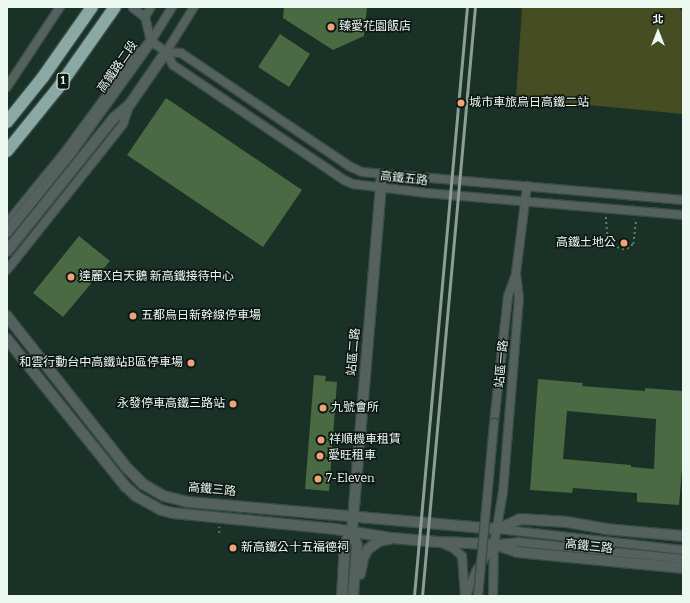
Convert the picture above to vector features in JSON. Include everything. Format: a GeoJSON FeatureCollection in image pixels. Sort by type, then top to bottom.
{"type":"FeatureCollection","features":[{"type":"Feature","properties":{"kind":"highway","name":"1"},"geometry":{"type":"LineString","coordinates":[[7,122],[43,77],[92,7]]}},
{"type":"Feature","properties":{"kind":"highway","name":"1"},"geometry":{"type":"LineString","coordinates":[[7,151],[58,88],[115,7]]}},
{"type":"Feature","properties":{"kind":"street"},"geometry":{"type":"LineString","coordinates":[[7,87],[60,7]]}},
{"type":"Feature","properties":{"kind":"street"},"geometry":{"type":"LineString","coordinates":[[145,17],[151,7]]}},
{"type":"Feature","properties":{"kind":"street"},"geometry":{"type":"LineString","coordinates":[[152,41],[172,7]]}},
{"type":"Feature","properties":{"kind":"street"},"geometry":{"type":"LineString","coordinates":[[7,251],[114,118],[130,104],[166,52],[194,7]]}},
{"type":"Feature","properties":{"kind":"street"},"geometry":{"type":"LineString","coordinates":[[133,8],[145,17],[152,41]]}},
{"type":"Feature","properties":{"kind":"street","name":"高鐵五路"},"geometry":{"type":"LineString","coordinates":[[152,41],[166,52],[172,65],[344,180],[353,184],[381,189],[683,215]]}},
{"type":"Feature","properties":{"kind":"street","name":"高鐵路二段"},"geometry":{"type":"LineString","coordinates":[[7,232],[84,136],[152,41]]}},
{"type":"Feature","properties":{"kind":"street","name":"高鐵五路"},"geometry":{"type":"LineString","coordinates":[[166,52],[181,53],[349,166],[362,172],[382,175],[683,200]]}},
{"type":"Feature","properties":{"kind":"street"},"geometry":{"type":"LineString","coordinates":[[7,270],[123,124],[130,104]]}},
{"type":"Feature","properties":{"kind":"street","name":"站區二路"},"geometry":{"type":"LineString","coordinates":[[342,596],[345,544],[352,531],[354,516],[382,175]]}},
{"type":"Feature","properties":{"kind":"street","name":"站區一路"},"geometry":{"type":"LineString","coordinates":[[493,596],[494,544],[498,528],[503,492],[520,298],[516,273],[527,186]]}},
{"type":"Feature","properties":{"kind":"street"},"geometry":{"type":"LineString","coordinates":[[478,596],[494,423],[508,296],[516,273]]}},
{"type":"Feature","properties":{"kind":"street","name":"高鐵三路"},"geometry":{"type":"LineString","coordinates":[[7,316],[128,469],[153,491],[164,496],[188,502],[498,528],[683,550]]}},
{"type":"Feature","properties":{"kind":"street","name":"高鐵三路"},"geometry":{"type":"LineString","coordinates":[[7,338],[125,486],[146,503],[173,513],[352,531],[392,538],[438,542],[494,544],[518,542],[683,559]]}},
{"type":"Feature","properties":{"kind":"street","name":"高鐵三路"},"geometry":{"type":"LineString","coordinates":[[498,528],[520,519],[567,522],[605,529],[683,536]]}},
{"type":"Feature","properties":{"kind":"street","name":"站區二路"},"geometry":{"type":"LineString","coordinates":[[352,531],[357,545],[353,595]]}},
{"type":"Feature","properties":{"kind":"street"},"geometry":{"type":"LineString","coordinates":[[353,595],[365,553],[374,544],[392,538]]}},
{"type":"Feature","properties":{"kind":"street"},"geometry":{"type":"LineString","coordinates":[[438,542],[453,548],[462,556],[465,596]]}},
{"type":"Feature","properties":{"kind":"street","name":"站區一路"},"geometry":{"type":"LineString","coordinates":[[465,596],[476,571],[494,544]]}},
{"type":"Feature","properties":{"kind":"street","name":"高鐵三路"},"geometry":{"type":"LineString","coordinates":[[494,544],[517,552],[683,568]]}},
{"type":"Feature","properties":{"kind":"lane","name":"高鐵路二段"},"geometry":{"type":"LineString","coordinates":[[7,220],[64,150],[136,52],[152,41]]}},
{"type":"Feature","properties":{"kind":"path"},"geometry":{"type":"LineString","coordinates":[[606,216],[608,239],[613,245],[622,249],[627,249],[633,244],[636,219]]}},
{"type":"Feature","properties":{"kind":"path"},"geometry":{"type":"LineString","coordinates":[[219,527],[219,533]]}},
{"type":"Feature","properties":{"kind":"green space"},"geometry":{"type":"Polygon","coordinates":[[[522,7],[679,7],[683,14],[683,114],[516,98],[522,7]]]}},
{"type":"Feature","properties":{"kind":"building","name":"臻愛花園飯店"},"geometry":{"type":"Polygon","coordinates":[[[284,7],[367,7],[364,36],[333,50],[283,18],[284,7]]]}},
{"type":"Feature","properties":{"kind":"building"},"geometry":{"type":"Polygon","coordinates":[[[280,34],[310,54],[289,87],[258,67],[280,34]]]}},
{"type":"Feature","properties":{"kind":"building"},"geometry":{"type":"Polygon","coordinates":[[[166,98],[302,190],[263,247],[127,155],[166,98]]]}},
{"type":"Feature","properties":{"kind":"building","name":"達麗X白天鵝 新高鐵接待中心"},"geometry":{"type":"Polygon","coordinates":[[[79,236],[110,261],[63,317],[33,293],[79,236]]]}},
{"type":"Feature","properties":{"kind":"building"},"geometry":{"type":"Polygon","coordinates":[[[314,375],[326,376],[325,381],[337,382],[329,491],[305,489],[314,375]]]}},
{"type":"Feature","properties":{"kind":"building"},"geometry":{"type":"Polygon","coordinates":[[[538,379],[583,383],[582,386],[645,391],[645,388],[683,391],[683,457],[679,505],[637,502],[637,493],[573,488],[572,493],[530,490],[538,379]],[[567,411],[563,459],[631,465],[631,467],[654,469],[656,419],[567,411]]]}},
{"type":"Feature","properties":{"kind":"railway"},"geometry":{"type":"LineString","coordinates":[[414,596],[467,7]]}},
{"type":"Feature","properties":{"kind":"railway"},"geometry":{"type":"LineString","coordinates":[[422,596],[475,7]]}},
{"type":"Feature","properties":{"kind":"place","name":"臻愛花園飯店"},"geometry":{"type":"Point","coordinates":[331,27]}},
{"type":"Feature","properties":{"kind":"place","name":"城市車旅烏日高鐵二站"},"geometry":{"type":"Point","coordinates":[461,103]}},
{"type":"Feature","properties":{"kind":"place","name":"高鐵土地公"},"geometry":{"type":"Point","coordinates":[624,243]}},
{"type":"Feature","properties":{"kind":"place","name":"達麗X白天鵝 新高鐵接待中心"},"geometry":{"type":"Point","coordinates":[71,277]}},
{"type":"Feature","properties":{"kind":"place","name":"五都烏日新幹線停車場"},"geometry":{"type":"Point","coordinates":[133,316]}},
{"type":"Feature","properties":{"kind":"place","name":"和雲行動台中高鐵站B區停車場"},"geometry":{"type":"Point","coordinates":[191,363]}},
{"type":"Feature","properties":{"kind":"place","name":"永發停車高鐵三路站"},"geometry":{"type":"Point","coordinates":[233,404]}},
{"type":"Feature","properties":{"kind":"place","name":"九號會所"},"geometry":{"type":"Point","coordinates":[323,408]}},
{"type":"Feature","properties":{"kind":"place","name":"祥順機車租賃"},"geometry":{"type":"Point","coordinates":[321,440]}},
{"type":"Feature","properties":{"kind":"place","name":"愛旺租車"},"geometry":{"type":"Point","coordinates":[320,456]}},
{"type":"Feature","properties":{"kind":"place","name":"7-Eleven"},"geometry":{"type":"Point","coordinates":[318,479]}},
{"type":"Feature","properties":{"kind":"place","name":"新高鐵公十五福德祠"},"geometry":{"type":"Point","coordinates":[233,548]}}]}
